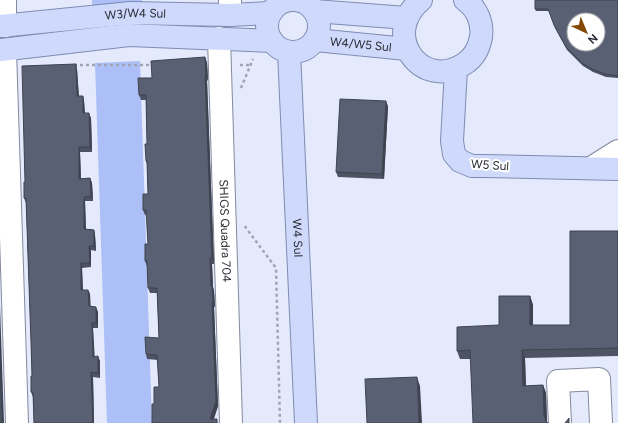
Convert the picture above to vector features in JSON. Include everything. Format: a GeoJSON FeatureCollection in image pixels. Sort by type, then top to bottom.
{"type":"FeatureCollection","features":[{"type":"Feature","properties":{"kind":"main road"},"geometry":{"type":"LineString","coordinates":[[421,0],[412,8],[404,28],[404,39],[407,49],[414,59],[422,66],[433,71],[444,72],[456,70],[470,60],[480,46],[482,29],[471,4]]}},
{"type":"Feature","properties":{"kind":"main road"},"geometry":{"type":"LineString","coordinates":[[304,2],[314,11],[318,18],[319,25],[315,40],[310,46],[304,50],[274,44],[268,34],[268,18],[284,4],[304,2]]}},
{"type":"Feature","properties":{"kind":"main road","name":"W3/W4 Sul"},"geometry":{"type":"LineString","coordinates":[[2,26],[131,12],[230,7],[268,12],[284,4]]}},
{"type":"Feature","properties":{"kind":"main road"},"geometry":{"type":"LineString","coordinates":[[314,11],[407,18]]}},
{"type":"Feature","properties":{"kind":"main road"},"geometry":{"type":"LineString","coordinates":[[129,36],[131,12]]}},
{"type":"Feature","properties":{"kind":"main road","name":"W3/W4 Sul"},"geometry":{"type":"LineString","coordinates":[[3,50],[129,36],[219,38],[274,44]]}},
{"type":"Feature","properties":{"kind":"main road","name":"W4/W5 Sul"},"geometry":{"type":"LineString","coordinates":[[315,40],[407,49]]}},
{"type":"Feature","properties":{"kind":"main road","name":"W4 Sul"},"geometry":{"type":"LineString","coordinates":[[274,44],[306,423]]}},
{"type":"Feature","properties":{"kind":"main road","name":"W5 Sul"},"geometry":{"type":"LineString","coordinates":[[456,70],[452,141],[454,154],[460,161],[472,166],[618,169]]}},
{"type":"Feature","properties":{"kind":"street"},"geometry":{"type":"LineString","coordinates":[[2,26],[5,0]]}},
{"type":"Feature","properties":{"kind":"street","name":"SHIGS Quadra 704"},"geometry":{"type":"LineString","coordinates":[[219,38],[231,423]]}},
{"type":"Feature","properties":{"kind":"street"},"geometry":{"type":"LineString","coordinates":[[3,50],[17,423]]}},
{"type":"Feature","properties":{"kind":"street"},"geometry":{"type":"LineString","coordinates":[[591,168],[618,151]]}},
{"type":"Feature","properties":{"kind":"street"},"geometry":{"type":"LineString","coordinates":[[560,423],[558,381],[599,379],[609,393],[607,419]]}},
{"type":"Feature","properties":{"kind":"path"},"geometry":{"type":"LineString","coordinates":[[241,89],[251,65],[274,44]]}},
{"type":"Feature","properties":{"kind":"path"},"geometry":{"type":"LineString","coordinates":[[71,64],[157,65]]}},
{"type":"Feature","properties":{"kind":"path"},"geometry":{"type":"LineString","coordinates":[[220,65],[251,65]]}},
{"type":"Feature","properties":{"kind":"path"},"geometry":{"type":"LineString","coordinates":[[245,221],[246,228],[276,268],[280,423]]}},
{"type":"Feature","properties":{"kind":"shaded area"},"geometry":{"type":"Polygon","coordinates":[[[92,0],[142,0],[142,9],[92,9],[92,0]]]}},
{"type":"Feature","properties":{"kind":"shaded area"},"geometry":{"type":"Polygon","coordinates":[[[140,61],[152,423],[107,423],[95,63],[140,61]]]}},
{"type":"Feature","properties":{"kind":"building"},"geometry":{"type":"Polygon","coordinates":[[[535,0],[618,0],[618,76],[605,74],[592,69],[582,63],[571,52],[606,52],[606,12],[566,12],[566,47],[554,25],[548,9],[535,9],[535,0]]]}},
{"type":"Feature","properties":{"kind":"building"},"geometry":{"type":"Polygon","coordinates":[[[205,57],[212,258],[210,258],[216,401],[210,419],[217,419],[217,423],[152,423],[154,387],[159,387],[157,355],[146,354],[145,337],[159,338],[157,288],[148,288],[147,261],[145,261],[145,244],[148,244],[146,210],[143,210],[143,194],[148,194],[145,144],[147,144],[146,95],[139,95],[138,78],[152,78],[151,61],[205,57]]]}},
{"type":"Feature","properties":{"kind":"building"},"geometry":{"type":"Polygon","coordinates":[[[76,64],[77,96],[83,96],[83,113],[89,113],[90,147],[79,147],[79,179],[90,178],[91,196],[84,197],[84,229],[94,230],[94,246],[89,246],[90,263],[81,263],[81,290],[88,290],[89,306],[96,307],[96,323],[92,323],[93,357],[98,356],[98,373],[91,372],[93,423],[34,423],[33,392],[31,392],[32,376],[26,198],[24,198],[25,182],[22,66],[76,64]]]}},
{"type":"Feature","properties":{"kind":"building"},"geometry":{"type":"Polygon","coordinates":[[[340,99],[386,101],[382,174],[336,172],[340,99]]]}},
{"type":"Feature","properties":{"kind":"building"},"geometry":{"type":"Polygon","coordinates":[[[570,231],[618,231],[618,348],[522,350],[523,386],[543,385],[544,415],[548,423],[473,423],[470,350],[457,351],[457,327],[499,325],[499,296],[530,296],[530,325],[570,325],[570,231]]]}},
{"type":"Feature","properties":{"kind":"building"},"geometry":{"type":"Polygon","coordinates":[[[0,352],[2,423],[0,423],[0,352]]]}},
{"type":"Feature","properties":{"kind":"building"},"geometry":{"type":"Polygon","coordinates":[[[417,377],[419,423],[367,423],[365,379],[417,377]]]}}]}
